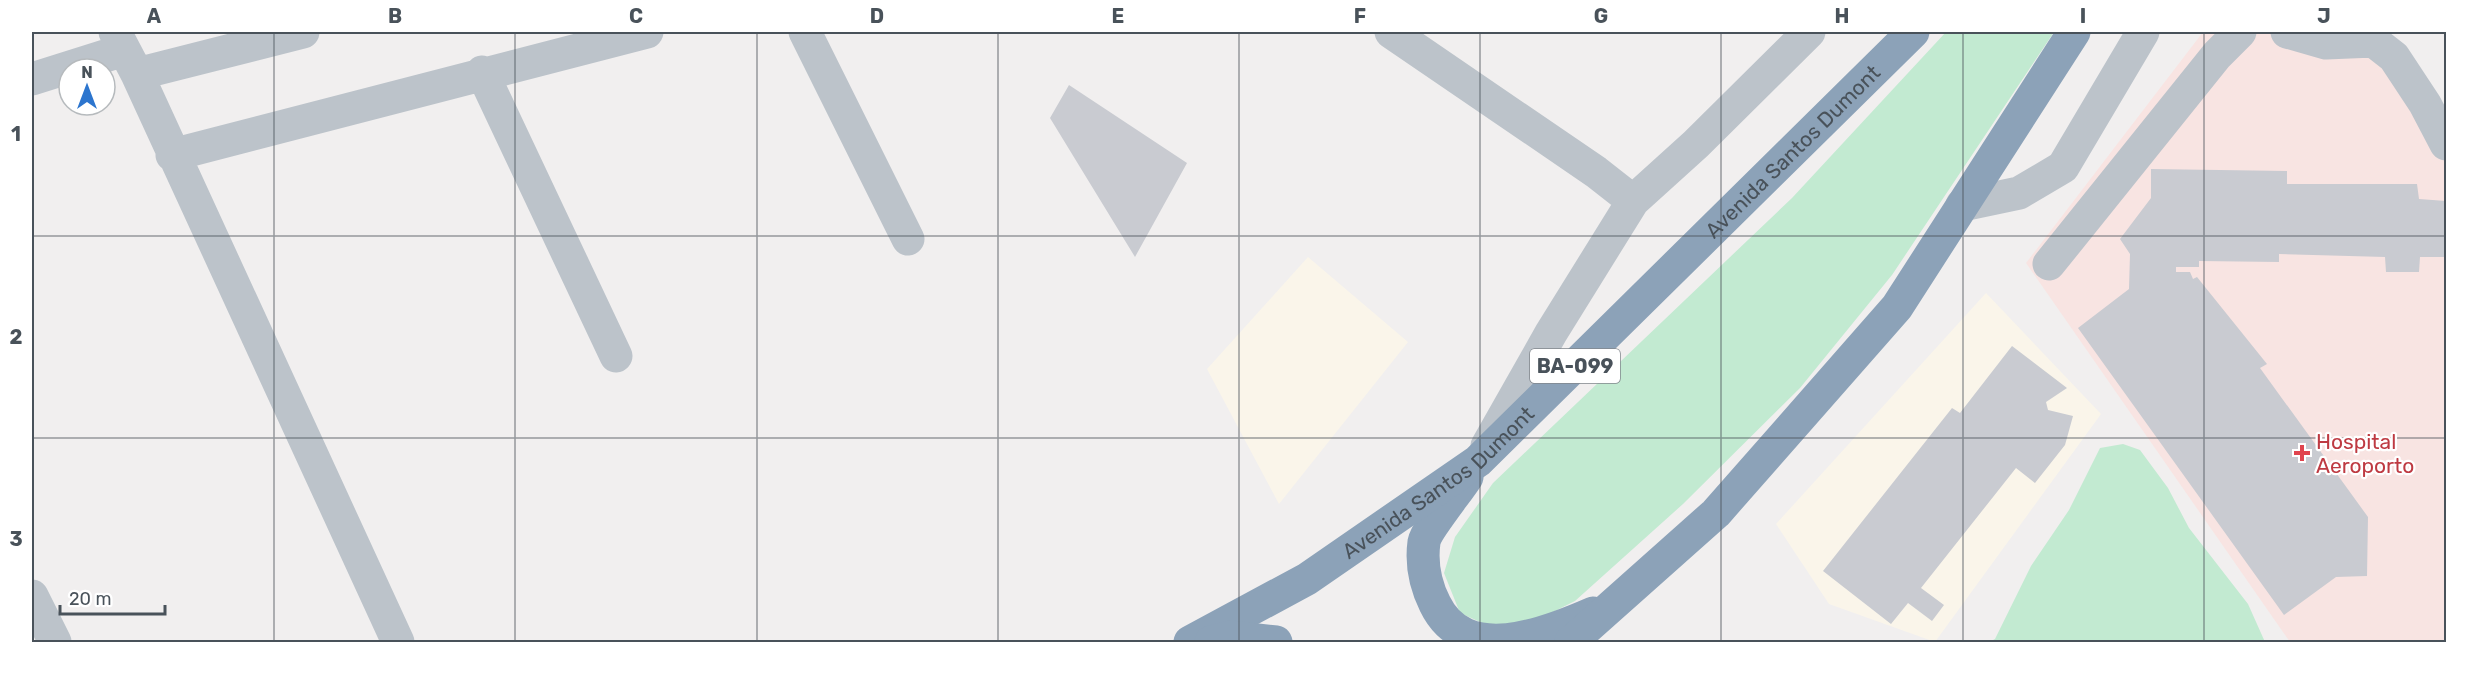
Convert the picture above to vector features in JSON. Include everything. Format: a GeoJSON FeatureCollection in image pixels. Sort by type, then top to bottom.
{"type":"FeatureCollection","features":[{"type":"Feature","properties":{"kind":"highway","name":"Avenida Santos Dumont"},"geometry":{"type":"LineString","coordinates":[[1190,642],[1307,579],[1478,461],[1913,32]]}},
{"type":"Feature","properties":{"kind":"highway"},"geometry":{"type":"LineString","coordinates":[[1571,642],[1716,513],[1897,307],[2074,32]]}},
{"type":"Feature","properties":{"kind":"highway"},"geometry":{"type":"LineString","coordinates":[[1478,461],[1424,540],[1424,583],[1443,620],[1471,637],[1512,641],[1567,624],[1618,600]]}},
{"type":"Feature","properties":{"kind":"highway"},"geometry":{"type":"LineString","coordinates":[[1211,642],[1231,637],[1276,642]]}},
{"type":"Feature","properties":{"kind":"street"},"geometry":{"type":"LineString","coordinates":[[32,79],[125,52],[303,32]]}},
{"type":"Feature","properties":{"kind":"street"},"geometry":{"type":"LineString","coordinates":[[172,155],[482,72],[647,32]]}},
{"type":"Feature","properties":{"kind":"street"},"geometry":{"type":"LineString","coordinates":[[805,32],[908,239]]}},
{"type":"Feature","properties":{"kind":"street"},"geometry":{"type":"LineString","coordinates":[[1391,32],[1596,172],[1633,201]]}},
{"type":"Feature","properties":{"kind":"street"},"geometry":{"type":"LineString","coordinates":[[1478,461],[1551,333],[1633,201],[1696,144],[1806,32]]}},
{"type":"Feature","properties":{"kind":"street"},"geometry":{"type":"LineString","coordinates":[[1962,205],[2019,193],[2063,167],[2144,32]]}},
{"type":"Feature","properties":{"kind":"street"},"geometry":{"type":"LineString","coordinates":[[2049,264],[2217,55],[2240,32]]}},
{"type":"Feature","properties":{"kind":"street"},"geometry":{"type":"LineString","coordinates":[[2287,32],[2326,44],[2368,36],[2394,57],[2425,104],[2446,144]]}},
{"type":"Feature","properties":{"kind":"street"},"geometry":{"type":"LineString","coordinates":[[125,52],[398,642]]}},
{"type":"Feature","properties":{"kind":"street"},"geometry":{"type":"LineString","coordinates":[[482,72],[616,356]]}},
{"type":"Feature","properties":{"kind":"street"},"geometry":{"type":"LineString","coordinates":[[32,596],[55,642]]}},
{"type":"Feature","properties":{"kind":"shaded area","name":"Hospital Aeroporto"},"geometry":{"type":"Polygon","coordinates":[[[2203,32],[2390,32],[2446,137],[2446,642],[2290,642],[2026,263],[2203,32]]]}},
{"type":"Feature","properties":{"kind":"shaded area"},"geometry":{"type":"Polygon","coordinates":[[[1308,257],[1408,342],[1279,504],[1207,369],[1308,257]]]}},
{"type":"Feature","properties":{"kind":"shaded area"},"geometry":{"type":"Polygon","coordinates":[[[1986,293],[2101,414],[1935,642],[1829,604],[1776,524],[1986,293]]]}},
{"type":"Feature","properties":{"kind":"green space"},"geometry":{"type":"Polygon","coordinates":[[[1946,32],[2054,32],[1892,275],[1800,388],[1683,504],[1575,601],[1523,627],[1489,626],[1460,613],[1444,573],[1455,537],[1493,483],[1792,198],[1946,32]]]}},
{"type":"Feature","properties":{"kind":"green space"},"geometry":{"type":"Polygon","coordinates":[[[2123,444],[2140,450],[2168,488],[2189,528],[2248,604],[2265,642],[1989,642],[1995,639],[2031,566],[2069,510],[2100,448],[2123,444]]]}},
{"type":"Feature","properties":{"kind":"building"},"geometry":{"type":"Polygon","coordinates":[[[1069,85],[1187,163],[1135,257],[1050,118],[1069,85]]]}},
{"type":"Feature","properties":{"kind":"building"},"geometry":{"type":"Polygon","coordinates":[[[2151,169],[2287,171],[2287,184],[2417,184],[2419,199],[2446,201],[2446,257],[2420,257],[2419,272],[2386,272],[2385,257],[2279,254],[2279,262],[2199,261],[2199,267],[2176,267],[2176,272],[2190,272],[2193,279],[2197,277],[2267,364],[2260,368],[2368,517],[2367,576],[2336,577],[2284,615],[2078,328],[2129,289],[2130,254],[2120,239],[2151,198],[2151,169]]]}},
{"type":"Feature","properties":{"kind":"building"},"geometry":{"type":"Polygon","coordinates":[[[2012,346],[2067,388],[2046,402],[2048,410],[2073,416],[2065,445],[2035,483],[2016,468],[1921,588],[1944,605],[1932,621],[1908,603],[1891,624],[1823,571],[1952,408],[1960,413],[2012,346]]]}},
{"type":"Feature","properties":{"kind":"place","name":"Hospital Aeroporto"},"geometry":{"type":"Point","coordinates":[2302,453]}}]}
